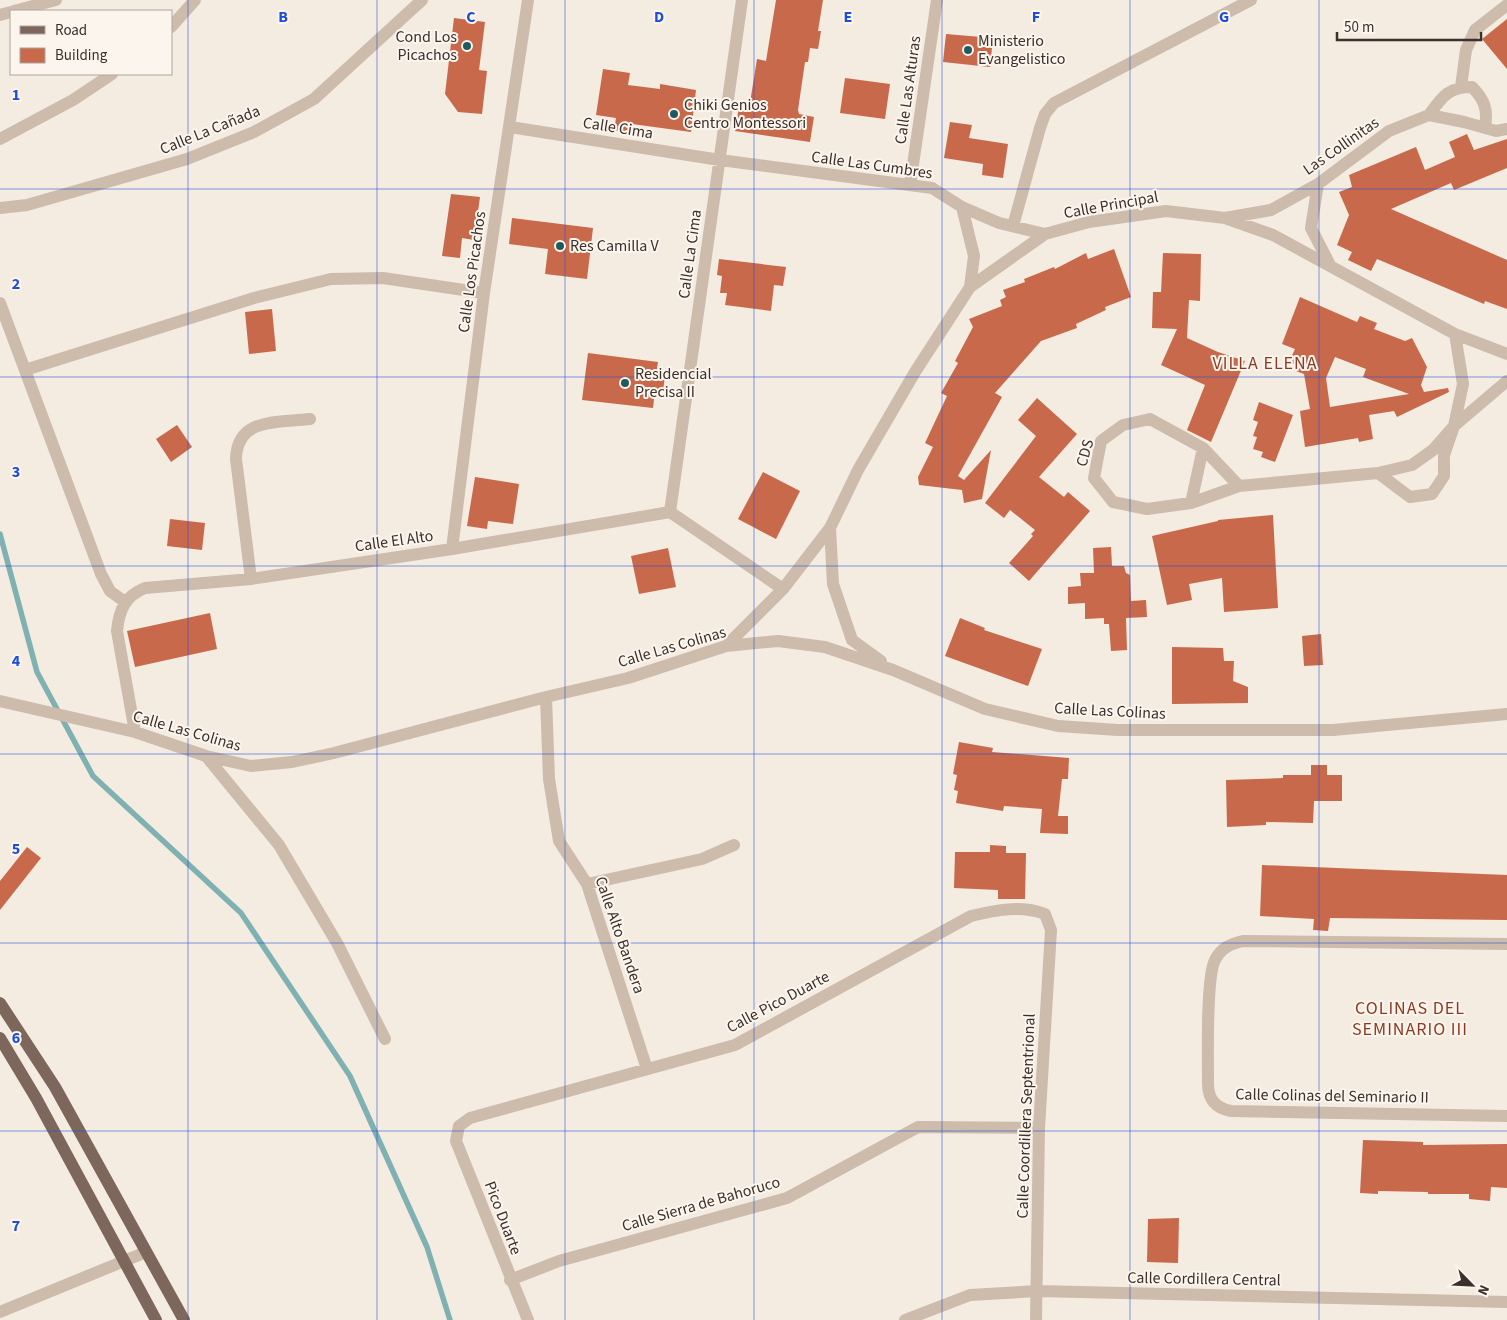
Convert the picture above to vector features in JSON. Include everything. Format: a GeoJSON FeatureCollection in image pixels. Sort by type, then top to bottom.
{"type":"FeatureCollection","features":[{"type":"Feature","properties":{"kind":"main road"},"geometry":{"type":"LineString","coordinates":[[0,1003],[55,1087],[184,1320]]}},
{"type":"Feature","properties":{"kind":"main road"},"geometry":{"type":"LineString","coordinates":[[0,1038],[36,1098],[156,1320]]}},
{"type":"Feature","properties":{"kind":"street"},"geometry":{"type":"LineString","coordinates":[[19,10],[56,0]]}},
{"type":"Feature","properties":{"kind":"street"},"geometry":{"type":"LineString","coordinates":[[172,26],[195,0]]}},
{"type":"Feature","properties":{"kind":"street","name":"Calle La Cañada"},"geometry":{"type":"LineString","coordinates":[[0,208],[28,205],[186,159],[254,132],[314,99],[422,0]]}},
{"type":"Feature","properties":{"kind":"street","name":"Calle Los Picachos"},"geometry":{"type":"LineString","coordinates":[[452,549],[484,293],[528,0]]}},
{"type":"Feature","properties":{"kind":"street","name":"Calle La Cima"},"geometry":{"type":"LineString","coordinates":[[670,512],[742,0]]}},
{"type":"Feature","properties":{"kind":"street","name":"Calle Las Alturas"},"geometry":{"type":"LineString","coordinates":[[910,185],[937,0]]}},
{"type":"Feature","properties":{"kind":"street"},"geometry":{"type":"LineString","coordinates":[[1013,226],[1040,128],[1045,114],[1054,103],[1251,0]]}},
{"type":"Feature","properties":{"kind":"street"},"geometry":{"type":"LineString","coordinates":[[1461,87],[1466,50],[1475,30],[1507,5]]}},
{"type":"Feature","properties":{"kind":"street"},"geometry":{"type":"LineString","coordinates":[[0,139],[73,100],[110,75]]}},
{"type":"Feature","properties":{"kind":"street"},"geometry":{"type":"LineString","coordinates":[[1485,128],[1487,114],[1482,97],[1472,87],[1461,87],[1444,94],[1429,116],[1464,122],[1485,128],[1496,131],[1507,129]]}},
{"type":"Feature","properties":{"kind":"street","name":"Las Collinitas"},"geometry":{"type":"LineString","coordinates":[[1225,218],[1271,210],[1318,184],[1389,131],[1429,116]]}},
{"type":"Feature","properties":{"kind":"street","name":"Calle Cima"},"geometry":{"type":"LineString","coordinates":[[510,127],[720,160]]}},
{"type":"Feature","properties":{"kind":"street","name":"Calle Las Cumbres"},"geometry":{"type":"LineString","coordinates":[[720,160],[932,188],[962,208],[999,223],[1045,234]]}},
{"type":"Feature","properties":{"kind":"street"},"geometry":{"type":"LineString","coordinates":[[1318,184],[1310,228],[1330,265]]}},
{"type":"Feature","properties":{"kind":"street"},"geometry":{"type":"LineString","coordinates":[[962,208],[974,256],[970,287]]}},
{"type":"Feature","properties":{"kind":"street","name":"Calle Principal"},"geometry":{"type":"LineString","coordinates":[[894,670],[852,640],[833,584],[830,528],[858,470],[901,396],[970,287],[1045,234],[1089,222],[1166,211],[1225,218],[1274,236],[1455,334],[1507,354]]}},
{"type":"Feature","properties":{"kind":"street"},"geometry":{"type":"LineString","coordinates":[[25,370],[254,298],[331,279],[383,278],[484,293]]}},
{"type":"Feature","properties":{"kind":"street"},"geometry":{"type":"LineString","coordinates":[[0,303],[101,574],[110,591],[125,602],[119,616],[117,631],[135,732]]}},
{"type":"Feature","properties":{"kind":"street","name":"CDS"},"geometry":{"type":"LineString","coordinates":[[1239,486],[1203,448],[1150,419],[1123,425],[1101,441],[1094,478],[1113,502],[1147,509],[1191,503],[1239,486],[1378,473],[1412,465],[1433,450],[1454,426],[1463,384],[1455,334]]}},
{"type":"Feature","properties":{"kind":"street"},"geometry":{"type":"LineString","coordinates":[[1378,473],[1410,497],[1432,494],[1444,476],[1444,455],[1454,426],[1507,381]]}},
{"type":"Feature","properties":{"kind":"street"},"geometry":{"type":"LineString","coordinates":[[251,579],[236,447],[248,429],[257,425],[310,419]]}},
{"type":"Feature","properties":{"kind":"street"},"geometry":{"type":"LineString","coordinates":[[1191,503],[1203,448]]}},
{"type":"Feature","properties":{"kind":"street"},"geometry":{"type":"LineString","coordinates":[[670,512],[783,589]]}},
{"type":"Feature","properties":{"kind":"street","name":"Calle El Alto"},"geometry":{"type":"LineString","coordinates":[[125,602],[134,592],[145,588],[251,579],[452,549],[670,512]]}},
{"type":"Feature","properties":{"kind":"street"},"geometry":{"type":"LineString","coordinates":[[726,646],[783,589],[830,528]]}},
{"type":"Feature","properties":{"kind":"street","name":"Calle Las Colinas"},"geometry":{"type":"LineString","coordinates":[[0,701],[135,732],[206,756],[251,766],[292,762],[334,753],[546,697],[628,678],[726,646],[778,641],[825,647],[894,670],[985,709],[1058,726],[1166,730],[1333,730],[1507,714]]}},
{"type":"Feature","properties":{"kind":"street","name":"Calle Alto Bandera"},"geometry":{"type":"LineString","coordinates":[[546,697],[549,779],[559,841],[587,884],[647,1069]]}},
{"type":"Feature","properties":{"kind":"street"},"geometry":{"type":"LineString","coordinates":[[206,756],[279,845],[337,943],[385,1038]]}},
{"type":"Feature","properties":{"kind":"street"},"geometry":{"type":"LineString","coordinates":[[587,884],[702,859],[734,845]]}},
{"type":"Feature","properties":{"kind":"street","name":"Calle Pico Duarte"},"geometry":{"type":"LineString","coordinates":[[459,1126],[470,1118],[735,1045],[971,916],[995,910],[1017,909],[1045,914]]}},
{"type":"Feature","properties":{"kind":"street","name":"Calle Coordillera Septentrional"},"geometry":{"type":"LineString","coordinates":[[1036,1320],[1038,1291],[1039,1128],[1051,930],[1045,914]]}},
{"type":"Feature","properties":{"kind":"street","name":"Calle Colinas del Seminario II"},"geometry":{"type":"LineString","coordinates":[[1507,944],[1243,941],[1232,944],[1222,950],[1211,972],[1208,1084],[1210,1099],[1222,1110],[1231,1111],[1507,1116]]}},
{"type":"Feature","properties":{"kind":"street","name":"Pico Duarte"},"geometry":{"type":"LineString","coordinates":[[459,1126],[456,1142],[510,1280],[528,1320]]}},
{"type":"Feature","properties":{"kind":"street","name":"Calle Sierra de Bahoruco"},"geometry":{"type":"LineString","coordinates":[[510,1280],[559,1261],[787,1198],[918,1127],[1039,1128]]}},
{"type":"Feature","properties":{"kind":"street"},"geometry":{"type":"LineString","coordinates":[[0,1312],[146,1252]]}},
{"type":"Feature","properties":{"kind":"street","name":"Calle Cordillera Central"},"geometry":{"type":"LineString","coordinates":[[906,1320],[970,1295],[1038,1291],[1507,1302]]}},
{"type":"Feature","properties":{"kind":"building"},"geometry":{"type":"Polygon","coordinates":[[[776,0],[823,0],[818,31],[821,31],[818,49],[810,48],[808,62],[805,62],[798,110],[799,114],[814,117],[810,142],[735,131],[739,107],[749,109],[757,59],[766,61],[776,0]]]}},
{"type":"Feature","properties":{"kind":"building","name":"Cond Los Picachos"},"geometry":{"type":"Polygon","coordinates":[[[454,18],[485,22],[479,70],[487,71],[482,114],[458,112],[445,94],[454,18]]]}},
{"type":"Feature","properties":{"kind":"building"},"geometry":{"type":"Polygon","coordinates":[[[1507,19],[1507,69],[1482,39],[1507,19]]]}},
{"type":"Feature","properties":{"kind":"building","name":"Ministerio Evangelistico"},"geometry":{"type":"Polygon","coordinates":[[[946,34],[993,38],[990,67],[943,62],[946,34]]]}},
{"type":"Feature","properties":{"kind":"building"},"geometry":{"type":"Polygon","coordinates":[[[603,69],[630,73],[628,85],[660,89],[660,84],[696,90],[691,132],[632,124],[631,133],[614,130],[616,118],[596,115],[603,69]]]}},
{"type":"Feature","properties":{"kind":"building"},"geometry":{"type":"Polygon","coordinates":[[[845,78],[890,84],[885,119],[840,113],[845,78]]]}},
{"type":"Feature","properties":{"kind":"building"},"geometry":{"type":"Polygon","coordinates":[[[950,122],[972,125],[969,138],[1008,144],[1003,178],[982,175],[983,164],[944,158],[950,122]]]}},
{"type":"Feature","properties":{"kind":"building"},"geometry":{"type":"Polygon","coordinates":[[[1467,134],[1474,150],[1507,139],[1507,168],[1454,190],[1451,183],[1391,209],[1507,260],[1507,309],[1485,301],[1484,304],[1377,259],[1371,271],[1348,260],[1352,252],[1337,245],[1349,215],[1339,192],[1352,187],[1349,175],[1416,147],[1425,170],[1455,157],[1449,142],[1467,134]]]}},
{"type":"Feature","properties":{"kind":"building"},"geometry":{"type":"Polygon","coordinates":[[[451,194],[480,197],[474,240],[462,238],[460,258],[442,256],[451,194]]]}},
{"type":"Feature","properties":{"kind":"building","name":"Res Camilla V"},"geometry":{"type":"Polygon","coordinates":[[[512,218],[593,228],[587,279],[545,274],[548,249],[509,244],[512,218]]]}},
{"type":"Feature","properties":{"kind":"building"},"geometry":{"type":"Polygon","coordinates":[[[1114,249],[1131,297],[1105,307],[1106,310],[1076,324],[1077,328],[1041,341],[995,393],[1002,397],[958,476],[964,480],[991,450],[982,499],[964,503],[962,490],[919,485],[918,477],[933,447],[925,443],[947,396],[941,393],[958,363],[955,361],[973,327],[969,319],[1002,306],[1000,300],[1006,297],[1003,290],[1025,282],[1024,279],[1054,267],[1055,269],[1086,253],[1088,259],[1114,249]]]}},
{"type":"Feature","properties":{"kind":"building"},"geometry":{"type":"Polygon","coordinates":[[[1163,253],[1201,254],[1200,301],[1189,300],[1187,338],[1218,352],[1245,361],[1211,442],[1187,430],[1205,385],[1161,365],[1177,329],[1152,328],[1153,292],[1161,292],[1163,253]]]}},
{"type":"Feature","properties":{"kind":"building"},"geometry":{"type":"Polygon","coordinates":[[[719,259],[786,267],[783,286],[774,285],[771,311],[725,305],[727,293],[720,293],[722,276],[717,275],[719,259]]]}},
{"type":"Feature","properties":{"kind":"building"},"geometry":{"type":"Polygon","coordinates":[[[1300,297],[1357,322],[1360,316],[1377,323],[1374,329],[1405,341],[1412,338],[1427,367],[1421,385],[1424,392],[1448,388],[1449,392],[1397,417],[1394,411],[1369,415],[1373,439],[1359,442],[1358,438],[1305,447],[1300,411],[1310,409],[1304,374],[1296,371],[1298,366],[1289,362],[1295,349],[1282,344],[1300,297]],[[1335,357],[1326,378],[1330,407],[1409,394],[1363,377],[1366,369],[1335,357]]]}},
{"type":"Feature","properties":{"kind":"building"},"geometry":{"type":"Polygon","coordinates":[[[272,309],[276,351],[249,354],[245,312],[272,309]]]}},
{"type":"Feature","properties":{"kind":"building","name":"Residencial Precisa II"},"geometry":{"type":"Polygon","coordinates":[[[588,353],[658,362],[656,374],[665,375],[663,392],[655,391],[653,408],[582,400],[588,353]]]}},
{"type":"Feature","properties":{"kind":"building"},"geometry":{"type":"Polygon","coordinates":[[[1037,398],[1077,434],[1039,477],[1064,497],[1068,492],[1090,511],[1029,581],[1009,563],[1033,536],[1031,534],[1035,530],[1010,510],[1004,518],[985,503],[1036,436],[1018,420],[1037,398]]]}},
{"type":"Feature","properties":{"kind":"building"},"geometry":{"type":"Polygon","coordinates":[[[1259,402],[1293,415],[1275,462],[1261,457],[1263,452],[1253,449],[1257,437],[1253,436],[1258,422],[1253,420],[1259,402]]]}},
{"type":"Feature","properties":{"kind":"building"},"geometry":{"type":"Polygon","coordinates":[[[177,425],[192,447],[171,462],[156,439],[177,425]]]}},
{"type":"Feature","properties":{"kind":"building"},"geometry":{"type":"Polygon","coordinates":[[[763,472],[800,491],[776,539],[738,519],[763,472]]]}},
{"type":"Feature","properties":{"kind":"building"},"geometry":{"type":"Polygon","coordinates":[[[475,477],[519,484],[513,524],[488,521],[487,529],[467,526],[475,477]]]}},
{"type":"Feature","properties":{"kind":"building"},"geometry":{"type":"Polygon","coordinates":[[[1273,515],[1278,608],[1224,612],[1222,578],[1189,584],[1192,600],[1167,605],[1152,536],[1218,520],[1273,515]]]}},
{"type":"Feature","properties":{"kind":"building"},"geometry":{"type":"Polygon","coordinates":[[[170,519],[205,523],[202,550],[167,546],[170,519]]]}},
{"type":"Feature","properties":{"kind":"building"},"geometry":{"type":"Polygon","coordinates":[[[1111,547],[1112,566],[1124,566],[1126,573],[1130,575],[1131,601],[1146,600],[1147,617],[1126,618],[1127,650],[1111,651],[1109,624],[1104,624],[1104,618],[1085,619],[1085,603],[1068,604],[1068,587],[1081,586],[1080,573],[1094,573],[1093,548],[1111,547]]]}},
{"type":"Feature","properties":{"kind":"building"},"geometry":{"type":"Polygon","coordinates":[[[668,548],[676,587],[639,594],[631,556],[668,548]]]}},
{"type":"Feature","properties":{"kind":"building"},"geometry":{"type":"Polygon","coordinates":[[[210,613],[217,649],[135,667],[127,631],[210,613]]]}},
{"type":"Feature","properties":{"kind":"building"},"geometry":{"type":"Polygon","coordinates":[[[960,618],[985,628],[984,630],[1042,649],[1028,686],[945,656],[960,618]]]}},
{"type":"Feature","properties":{"kind":"building"},"geometry":{"type":"Polygon","coordinates":[[[1321,634],[1323,665],[1304,666],[1302,636],[1321,634]]]}},
{"type":"Feature","properties":{"kind":"building"},"geometry":{"type":"Polygon","coordinates":[[[1172,647],[1223,648],[1224,661],[1234,661],[1233,681],[1248,687],[1248,703],[1172,704],[1172,647]]]}},
{"type":"Feature","properties":{"kind":"building"},"geometry":{"type":"Polygon","coordinates":[[[959,742],[993,748],[992,752],[1069,758],[1068,779],[1062,779],[1058,816],[1068,816],[1068,834],[1040,833],[1042,809],[1004,806],[1003,811],[956,803],[958,791],[954,790],[957,775],[953,774],[959,742]]]}},
{"type":"Feature","properties":{"kind":"building"},"geometry":{"type":"Polygon","coordinates":[[[1311,765],[1327,765],[1327,775],[1342,775],[1342,801],[1314,801],[1313,823],[1266,822],[1266,825],[1227,827],[1226,780],[1283,778],[1283,775],[1311,775],[1311,765]]]}},
{"type":"Feature","properties":{"kind":"building"},"geometry":{"type":"Polygon","coordinates":[[[990,845],[1006,846],[1006,853],[1026,853],[1025,899],[998,899],[998,890],[954,888],[955,852],[990,852],[990,845]]]}},
{"type":"Feature","properties":{"kind":"building"},"geometry":{"type":"Polygon","coordinates":[[[27,847],[41,858],[0,910],[0,881],[27,847]]]}},
{"type":"Feature","properties":{"kind":"building"},"geometry":{"type":"Polygon","coordinates":[[[1262,865],[1507,875],[1507,920],[1330,918],[1328,931],[1313,930],[1314,919],[1260,916],[1262,865]]]}},
{"type":"Feature","properties":{"kind":"building"},"geometry":{"type":"Polygon","coordinates":[[[1363,1140],[1423,1142],[1423,1145],[1507,1144],[1507,1188],[1491,1187],[1490,1201],[1469,1199],[1469,1194],[1378,1191],[1378,1194],[1360,1193],[1363,1140]]]}},
{"type":"Feature","properties":{"kind":"building"},"geometry":{"type":"Polygon","coordinates":[[[1179,1218],[1178,1263],[1147,1262],[1148,1219],[1179,1218]]]}},
{"type":"Feature","properties":{"kind":"waterway"},"geometry":{"type":"LineString","coordinates":[[0,534],[37,672],[93,776],[241,913],[350,1076],[427,1247],[450,1320]]}},
{"type":"Feature","properties":{"kind":"place","name":"Cond Los Picachos"},"geometry":{"type":"Point","coordinates":[467,46]}},
{"type":"Feature","properties":{"kind":"place","name":"Ministerio Evangelistico"},"geometry":{"type":"Point","coordinates":[968,50]}},
{"type":"Feature","properties":{"kind":"place","name":"Chiki Genios Centro Montessori"},"geometry":{"type":"Point","coordinates":[674,114]}},
{"type":"Feature","properties":{"kind":"place","name":"Res Camilla V"},"geometry":{"type":"Point","coordinates":[560,246]}},
{"type":"Feature","properties":{"kind":"place","name":"Residencial Precisa II"},"geometry":{"type":"Point","coordinates":[625,383]}},
{"type":"Feature","properties":{"kind":"district","name":"VILLA ELENA"},"geometry":{"type":"Point","coordinates":[1265,363]}},
{"type":"Feature","properties":{"kind":"district","name":"COLINAS DEL SEMINARIO III"},"geometry":{"type":"Point","coordinates":[1410,1018]}}]}
